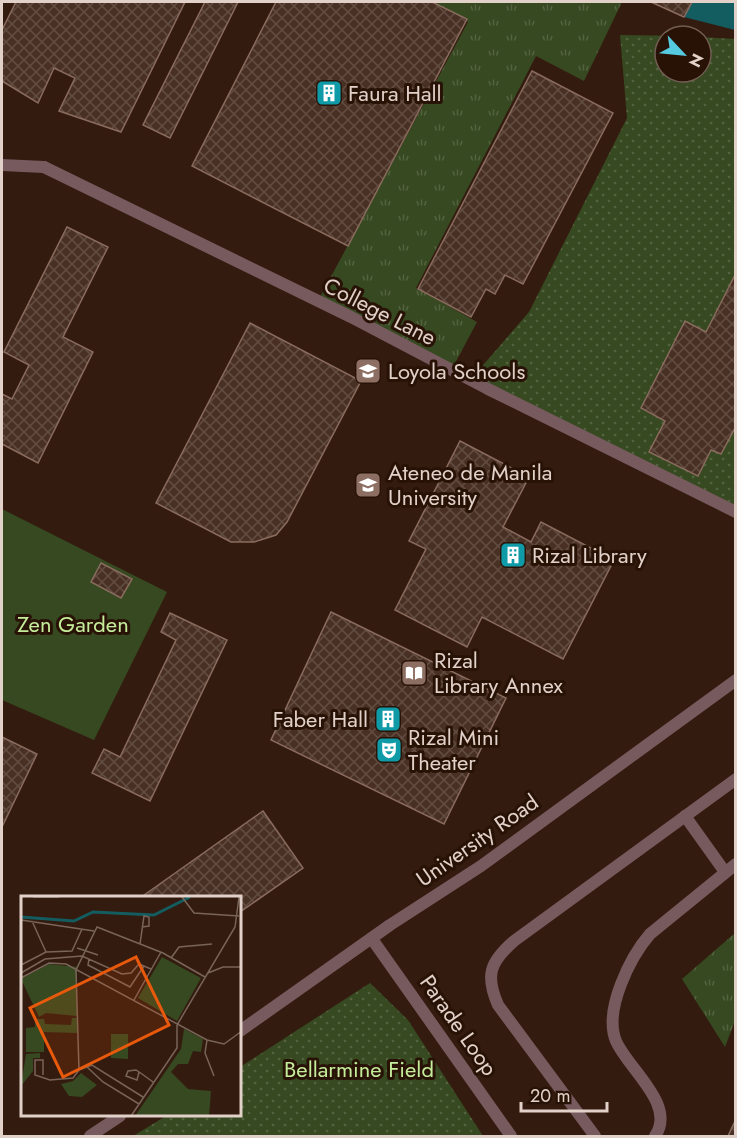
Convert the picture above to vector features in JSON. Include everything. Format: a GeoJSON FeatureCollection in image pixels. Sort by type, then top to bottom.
{"type":"FeatureCollection","features":[{"type":"Feature","properties":{"kind":"street","name":"College Lane"},"geometry":{"type":"LineString","coordinates":[[2,165],[44,167],[351,317],[480,385],[735,512]]}},
{"type":"Feature","properties":{"kind":"street","name":"University Road"},"geometry":{"type":"LineString","coordinates":[[242,1030],[480,866],[735,680]]}},
{"type":"Feature","properties":{"kind":"street"},"geometry":{"type":"LineString","coordinates":[[596,1137],[498,1005],[490,987],[490,972],[498,956],[514,941],[735,779]]}},
{"type":"Feature","properties":{"kind":"street"},"geometry":{"type":"LineString","coordinates":[[685,816],[725,872]]}},
{"type":"Feature","properties":{"kind":"street"},"geometry":{"type":"LineString","coordinates":[[655,1137],[660,1129],[661,1109],[615,1040],[614,1009],[620,986],[641,945],[735,864]]}},
{"type":"Feature","properties":{"kind":"street","name":"Parade Loop"},"geometry":{"type":"LineString","coordinates":[[372,939],[511,1137]]}},
{"type":"Feature","properties":{"kind":"street"},"geometry":{"type":"LineString","coordinates":[[90,1137],[119,1117]]}},
{"type":"Feature","properties":{"kind":"green space"},"geometry":{"type":"Polygon","coordinates":[[[425,2],[622,2],[584,81],[536,56],[416,288],[477,322],[453,367],[320,297],[468,22],[425,2]]]}},
{"type":"Feature","properties":{"kind":"green space"},"geometry":{"type":"Polygon","coordinates":[[[620,35],[653,35],[653,84],[713,84],[713,38],[735,39],[735,505],[472,378],[529,312],[627,118],[620,35]]]}},
{"type":"Feature","properties":{"kind":"green space","name":"Zen Garden"},"geometry":{"type":"Polygon","coordinates":[[[2,509],[167,592],[94,740],[2,700],[2,509]]]}},
{"type":"Feature","properties":{"kind":"green space"},"geometry":{"type":"Polygon","coordinates":[[[735,933],[735,1021],[725,1047],[682,979],[735,933]]]}},
{"type":"Feature","properties":{"kind":"green space","name":"Bellarmine Field"},"geometry":{"type":"Polygon","coordinates":[[[370,983],[408,1020],[483,1136],[133,1136],[164,1117],[242,1117],[242,1066],[370,983]]]}},
{"type":"Feature","properties":{"kind":"water"},"geometry":{"type":"Polygon","coordinates":[[[692,2],[735,2],[735,30],[684,17],[692,2]]]}},
{"type":"Feature","properties":{"kind":"building"},"geometry":{"type":"Polygon","coordinates":[[[16,2],[185,2],[121,132],[59,111],[75,78],[54,68],[38,103],[2,81],[2,30],[16,2]]]}},
{"type":"Feature","properties":{"kind":"building"},"geometry":{"type":"Polygon","coordinates":[[[205,2],[238,2],[170,138],[143,125],[205,2]]]}},
{"type":"Feature","properties":{"kind":"building","name":"Faura Hall"},"geometry":{"type":"Polygon","coordinates":[[[276,2],[432,2],[467,19],[348,246],[192,166],[276,2]]]}},
{"type":"Feature","properties":{"kind":"building"},"geometry":{"type":"Polygon","coordinates":[[[651,2],[692,2],[684,17],[651,2]]]}},
{"type":"Feature","properties":{"kind":"building"},"geometry":{"type":"Polygon","coordinates":[[[532,71],[613,113],[523,284],[505,275],[495,294],[486,289],[471,317],[418,289],[532,71]]]}},
{"type":"Feature","properties":{"kind":"building"},"geometry":{"type":"Polygon","coordinates":[[[67,227],[108,247],[63,337],[93,352],[38,463],[2,444],[2,394],[12,399],[29,365],[4,352],[67,227]]]}},
{"type":"Feature","properties":{"kind":"building"},"geometry":{"type":"Polygon","coordinates":[[[736,273],[736,426],[721,454],[711,450],[698,476],[649,452],[665,421],[641,408],[685,321],[706,332],[736,273]]]}},
{"type":"Feature","properties":{"kind":"building"},"geometry":{"type":"Polygon","coordinates":[[[250,323],[361,381],[287,522],[276,535],[254,542],[231,542],[156,503],[250,323]]]}},
{"type":"Feature","properties":{"kind":"building","name":"Rizal Library"},"geometry":{"type":"Polygon","coordinates":[[[460,441],[529,477],[503,527],[531,542],[541,522],[614,560],[563,659],[482,617],[467,647],[395,610],[426,549],[409,541],[460,441]]]}},
{"type":"Feature","properties":{"kind":"building"},"geometry":{"type":"Polygon","coordinates":[[[101,563],[132,579],[121,598],[91,582],[101,563]]]}},
{"type":"Feature","properties":{"kind":"building","name":"Faber Hall"},"geometry":{"type":"Polygon","coordinates":[[[331,612],[506,698],[444,824],[271,740],[331,612]]]}},
{"type":"Feature","properties":{"kind":"building"},"geometry":{"type":"Polygon","coordinates":[[[170,613],[227,640],[150,801],[92,773],[104,749],[120,757],[176,640],[161,632],[170,613]]]}},
{"type":"Feature","properties":{"kind":"building"},"geometry":{"type":"Polygon","coordinates":[[[2,737],[37,754],[2,827],[2,737]]]}},
{"type":"Feature","properties":{"kind":"building"},"geometry":{"type":"Polygon","coordinates":[[[263,811],[303,868],[242,911],[242,896],[143,896],[263,811]]]}},
{"type":"Feature","properties":{"kind":"building"},"geometry":{"type":"Polygon","coordinates":[[[736,1119],[736,1136],[728,1136],[736,1119]]]}},
{"type":"Feature","properties":{"kind":"place","name":"Faura Hall"},"geometry":{"type":"Point","coordinates":[329,93]}},
{"type":"Feature","properties":{"kind":"place","name":"Loyola Schools"},"geometry":{"type":"Point","coordinates":[368,371]}},
{"type":"Feature","properties":{"kind":"place","name":"Ateneo de Manila University"},"geometry":{"type":"Point","coordinates":[368,485]}},
{"type":"Feature","properties":{"kind":"place","name":"Rizal Library"},"geometry":{"type":"Point","coordinates":[513,555]}},
{"type":"Feature","properties":{"kind":"place","name":"Rizal Library Annex"},"geometry":{"type":"Point","coordinates":[414,673]}},
{"type":"Feature","properties":{"kind":"place","name":"Faber Hall"},"geometry":{"type":"Point","coordinates":[388,719]}},
{"type":"Feature","properties":{"kind":"place","name":"Rizal Mini Theater"},"geometry":{"type":"Point","coordinates":[389,750]}}]}
